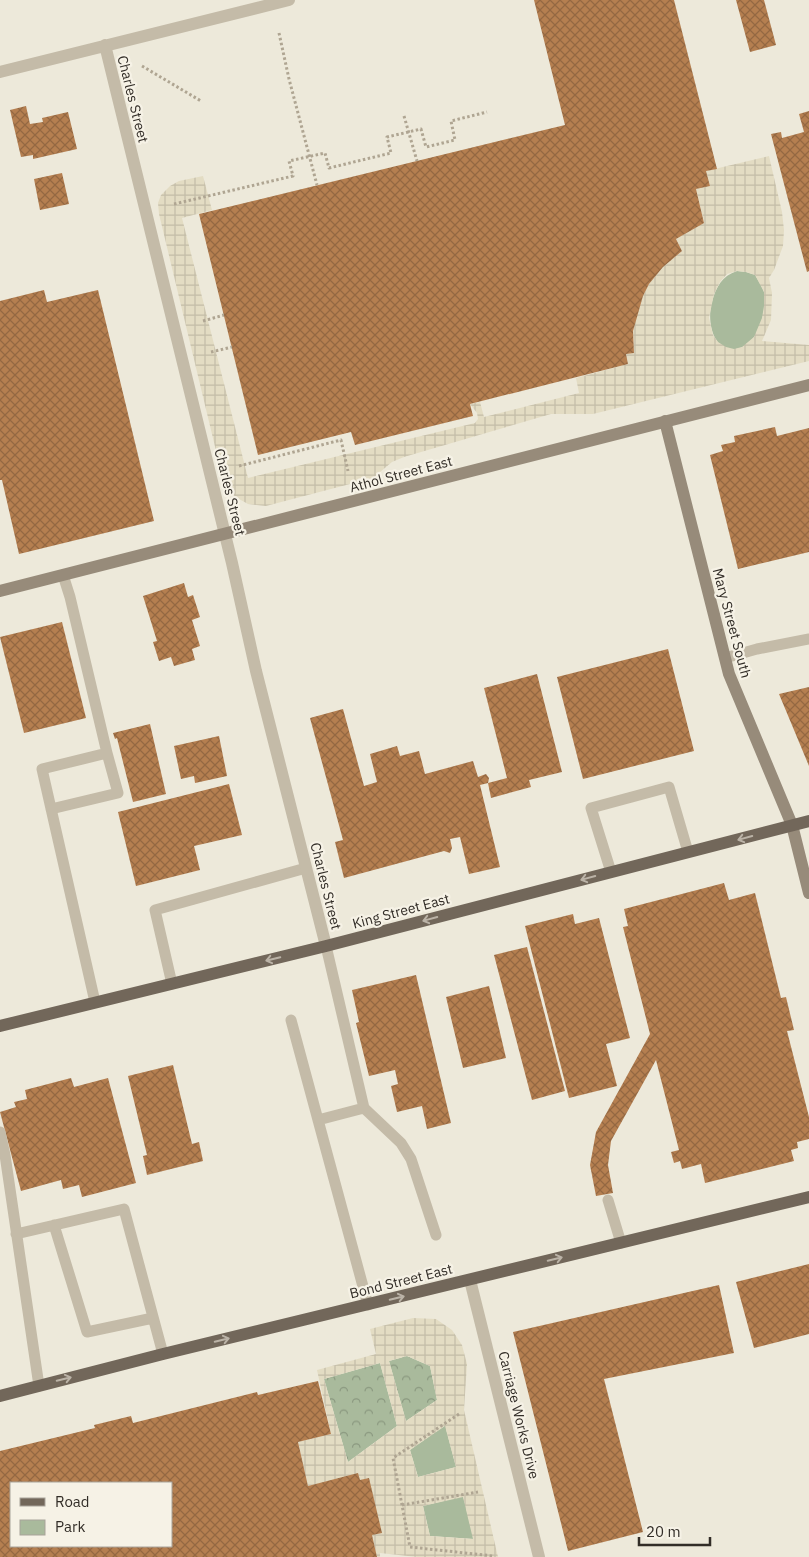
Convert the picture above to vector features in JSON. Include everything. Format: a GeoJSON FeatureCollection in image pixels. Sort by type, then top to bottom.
{"type":"FeatureCollection","features":[{"type":"Feature","properties":{"kind":"main road","name":"Athol Street East"},"geometry":{"type":"LineString","coordinates":[[0,591],[809,385]]}},
{"type":"Feature","properties":{"kind":"main road","name":"Mary Street South"},"geometry":{"type":"LineString","coordinates":[[665,421],[729,674],[792,825],[809,893]]}},
{"type":"Feature","properties":{"kind":"main road","name":"King Street East"},"geometry":{"type":"LineString","coordinates":[[0,1026],[326,946],[809,821]]}},
{"type":"Feature","properties":{"kind":"main road","name":"Bond Street East"},"geometry":{"type":"LineString","coordinates":[[0,1396],[163,1354],[809,1197]]}},
{"type":"Feature","properties":{"kind":"street"},"geometry":{"type":"LineString","coordinates":[[0,72],[289,0]]}},
{"type":"Feature","properties":{"kind":"street","name":"Charles Street"},"geometry":{"type":"LineString","coordinates":[[105,46],[256,671],[326,946]]}},
{"type":"Feature","properties":{"kind":"street","name":"Carriage Works Drive"},"geometry":{"type":"LineString","coordinates":[[470,1280],[539,1557]]}},
{"type":"Feature","properties":{"kind":"lane"},"geometry":{"type":"LineString","coordinates":[[51,809],[118,793],[64,575]]}},
{"type":"Feature","properties":{"kind":"lane"},"geometry":{"type":"LineString","coordinates":[[725,658],[757,649],[809,639]]}},
{"type":"Feature","properties":{"kind":"lane"},"geometry":{"type":"LineString","coordinates":[[95,1002],[42,769],[107,753]]}},
{"type":"Feature","properties":{"kind":"lane"},"geometry":{"type":"LineString","coordinates":[[611,872],[591,808],[669,787],[688,852]]}},
{"type":"Feature","properties":{"kind":"lane"},"geometry":{"type":"LineString","coordinates":[[172,984],[155,910],[306,868]]}},
{"type":"Feature","properties":{"kind":"lane"},"geometry":{"type":"LineString","coordinates":[[326,946],[364,1108],[401,1143],[410,1159],[436,1235]]}},
{"type":"Feature","properties":{"kind":"lane"},"geometry":{"type":"LineString","coordinates":[[291,1020],[368,1305]]}},
{"type":"Feature","properties":{"kind":"lane"},"geometry":{"type":"LineString","coordinates":[[318,1120],[364,1108]]}},
{"type":"Feature","properties":{"kind":"lane"},"geometry":{"type":"LineString","coordinates":[[0,1132],[39,1386]]}},
{"type":"Feature","properties":{"kind":"lane"},"geometry":{"type":"LineString","coordinates":[[608,1200],[621,1243]]}},
{"type":"Feature","properties":{"kind":"lane"},"geometry":{"type":"LineString","coordinates":[[16,1234],[124,1209],[163,1354]]}},
{"type":"Feature","properties":{"kind":"lane"},"geometry":{"type":"LineString","coordinates":[[54,1225],[87,1332],[152,1318]]}},
{"type":"Feature","properties":{"kind":"path"},"geometry":{"type":"LineString","coordinates":[[279,33],[317,185]]}},
{"type":"Feature","properties":{"kind":"path"},"geometry":{"type":"LineString","coordinates":[[142,66],[201,101]]}},
{"type":"Feature","properties":{"kind":"path"},"geometry":{"type":"LineString","coordinates":[[174,204],[293,176],[289,161],[309,156],[325,153],[329,168],[391,153],[387,137],[421,129],[426,147],[455,140],[450,121],[487,112]]}},
{"type":"Feature","properties":{"kind":"path"},"geometry":{"type":"LineString","coordinates":[[404,116],[417,161]]}},
{"type":"Feature","properties":{"kind":"path"},"geometry":{"type":"LineString","coordinates":[[203,321],[224,316]]}},
{"type":"Feature","properties":{"kind":"path"},"geometry":{"type":"LineString","coordinates":[[211,352],[232,347]]}},
{"type":"Feature","properties":{"kind":"path"},"geometry":{"type":"LineString","coordinates":[[239,466],[341,440],[348,471]]}},
{"type":"Feature","properties":{"kind":"path"},"geometry":{"type":"LineString","coordinates":[[459,1414],[393,1458],[410,1546],[493,1556]]}},
{"type":"Feature","properties":{"kind":"path"},"geometry":{"type":"LineString","coordinates":[[402,1505],[478,1492]]}},
{"type":"Feature","properties":{"kind":"green space"},"geometry":{"type":"Polygon","coordinates":[[[737,271],[755,275],[764,292],[765,299],[758,331],[749,343],[743,347],[733,349],[725,348],[714,336],[710,310],[720,283],[727,276],[737,271]]]}},
{"type":"Feature","properties":{"kind":"green space"},"geometry":{"type":"Polygon","coordinates":[[[407,1356],[430,1366],[437,1400],[406,1421],[389,1361],[407,1356]]]}},
{"type":"Feature","properties":{"kind":"green space"},"geometry":{"type":"Polygon","coordinates":[[[380,1363],[397,1426],[348,1462],[324,1379],[380,1363]]]}},
{"type":"Feature","properties":{"kind":"green space"},"geometry":{"type":"Polygon","coordinates":[[[445,1425],[456,1467],[418,1477],[410,1450],[445,1425]]]}},
{"type":"Feature","properties":{"kind":"green space"},"geometry":{"type":"Polygon","coordinates":[[[463,1496],[474,1539],[430,1536],[423,1506],[463,1496]]]}},
{"type":"Feature","properties":{"kind":"shaded area"},"geometry":{"type":"Polygon","coordinates":[[[769,156],[782,212],[784,230],[783,246],[769,278],[772,293],[771,320],[762,341],[809,345],[809,361],[593,414],[551,414],[404,457],[392,462],[373,478],[266,506],[248,504],[229,492],[224,484],[159,214],[158,203],[161,195],[170,186],[179,181],[203,176],[212,210],[182,218],[248,478],[475,423],[478,419],[477,413],[470,404],[480,402],[484,417],[579,393],[576,378],[628,364],[626,354],[634,352],[633,331],[636,317],[649,284],[663,267],[682,251],[676,239],[704,222],[696,189],[710,186],[706,171],[769,156]],[[737,271],[727,274],[720,282],[714,294],[709,318],[713,335],[718,342],[734,349],[742,347],[754,337],[762,318],[764,306],[764,292],[755,275],[737,271]]]}},
{"type":"Feature","properties":{"kind":"shaded area"},"geometry":{"type":"Polygon","coordinates":[[[413,1318],[436,1319],[452,1330],[462,1345],[467,1364],[464,1410],[498,1557],[417,1557],[380,1553],[380,1557],[377,1557],[358,1474],[308,1486],[298,1442],[331,1434],[317,1370],[376,1354],[370,1329],[413,1318]],[[407,1356],[389,1361],[406,1421],[437,1400],[430,1366],[407,1356]],[[380,1363],[324,1379],[348,1462],[397,1426],[380,1363]],[[445,1426],[410,1450],[418,1477],[456,1467],[445,1426]],[[463,1497],[423,1506],[430,1536],[473,1539],[463,1497]]]}},
{"type":"Feature","properties":{"kind":"building"},"geometry":{"type":"Polygon","coordinates":[[[534,0],[674,0],[717,169],[706,171],[710,186],[696,189],[704,223],[676,239],[682,251],[663,267],[649,284],[643,296],[633,331],[634,353],[626,354],[628,364],[470,404],[473,416],[355,445],[351,432],[258,455],[199,214],[565,125],[534,0]]]}},
{"type":"Feature","properties":{"kind":"building"},"geometry":{"type":"Polygon","coordinates":[[[736,0],[764,0],[776,45],[750,52],[736,0]]]}},
{"type":"Feature","properties":{"kind":"building"},"geometry":{"type":"Polygon","coordinates":[[[26,106],[30,124],[43,122],[42,118],[68,112],[77,149],[33,159],[33,155],[21,157],[10,110],[26,106]]]}},
{"type":"Feature","properties":{"kind":"building"},"geometry":{"type":"Polygon","coordinates":[[[809,111],[809,271],[807,272],[771,134],[781,132],[782,138],[804,132],[799,114],[809,111]]]}},
{"type":"Feature","properties":{"kind":"building"},"geometry":{"type":"Polygon","coordinates":[[[62,173],[69,204],[40,210],[34,179],[62,173]]]}},
{"type":"Feature","properties":{"kind":"building"},"geometry":{"type":"Polygon","coordinates":[[[44,290],[47,302],[98,290],[154,521],[19,554],[2,480],[0,480],[0,301],[44,290]]]}},
{"type":"Feature","properties":{"kind":"building"},"geometry":{"type":"Polygon","coordinates":[[[775,427],[777,436],[809,428],[809,552],[738,569],[710,455],[723,451],[721,445],[735,442],[734,436],[775,427]]]}},
{"type":"Feature","properties":{"kind":"building"},"geometry":{"type":"Polygon","coordinates":[[[184,583],[188,597],[193,595],[200,617],[192,620],[200,646],[192,649],[195,660],[174,666],[171,657],[159,661],[153,642],[157,641],[143,596],[184,583]]]}},
{"type":"Feature","properties":{"kind":"building"},"geometry":{"type":"Polygon","coordinates":[[[62,622],[86,718],[24,733],[0,637],[62,622]]]}},
{"type":"Feature","properties":{"kind":"building"},"geometry":{"type":"Polygon","coordinates":[[[668,649],[694,751],[583,779],[557,677],[668,649]]]}},
{"type":"Feature","properties":{"kind":"building"},"geometry":{"type":"Polygon","coordinates":[[[537,674],[562,772],[529,780],[531,787],[491,798],[488,783],[507,778],[484,688],[537,674]]]}},
{"type":"Feature","properties":{"kind":"building"},"geometry":{"type":"Polygon","coordinates":[[[809,687],[809,766],[779,694],[809,687]]]}},
{"type":"Feature","properties":{"kind":"building"},"geometry":{"type":"Polygon","coordinates":[[[343,709],[364,786],[377,782],[370,754],[397,746],[400,756],[419,751],[425,774],[473,761],[478,777],[486,774],[489,778],[488,783],[480,785],[500,867],[469,874],[460,837],[450,839],[452,848],[450,853],[444,851],[344,878],[335,842],[343,840],[310,718],[343,709]]]}},
{"type":"Feature","properties":{"kind":"building"},"geometry":{"type":"Polygon","coordinates":[[[150,724],[166,794],[133,802],[117,738],[115,739],[113,733],[150,724]]]}},
{"type":"Feature","properties":{"kind":"building"},"geometry":{"type":"Polygon","coordinates":[[[219,736],[227,776],[195,783],[194,776],[181,779],[174,746],[219,736]]]}},
{"type":"Feature","properties":{"kind":"building"},"geometry":{"type":"Polygon","coordinates":[[[229,784],[242,835],[194,846],[200,870],[136,886],[118,812],[229,784]]]}},
{"type":"Feature","properties":{"kind":"building"},"geometry":{"type":"Polygon","coordinates":[[[724,883],[729,900],[755,893],[781,998],[786,997],[794,1030],[787,1031],[809,1117],[809,1139],[797,1142],[798,1148],[791,1150],[794,1161],[705,1183],[701,1164],[682,1169],[680,1161],[674,1163],[671,1152],[679,1150],[656,1060],[611,1141],[608,1165],[613,1193],[596,1196],[590,1165],[596,1132],[650,1034],[623,927],[628,926],[624,909],[724,883]]]}},
{"type":"Feature","properties":{"kind":"building"},"geometry":{"type":"Polygon","coordinates":[[[573,914],[575,924],[599,918],[630,1038],[606,1044],[617,1086],[569,1098],[525,926],[573,914]]]}},
{"type":"Feature","properties":{"kind":"building"},"geometry":{"type":"Polygon","coordinates":[[[527,947],[565,1091],[532,1100],[494,955],[527,947]]]}},
{"type":"Feature","properties":{"kind":"building"},"geometry":{"type":"Polygon","coordinates":[[[416,975],[451,1123],[427,1129],[422,1106],[397,1112],[391,1086],[398,1084],[395,1070],[369,1076],[356,1023],[359,1022],[352,990],[416,975]]]}},
{"type":"Feature","properties":{"kind":"building"},"geometry":{"type":"Polygon","coordinates":[[[489,986],[506,1058],[463,1068],[446,997],[489,986]]]}},
{"type":"Feature","properties":{"kind":"building"},"geometry":{"type":"Polygon","coordinates":[[[173,1065],[192,1144],[199,1142],[203,1161],[147,1175],[143,1156],[147,1155],[128,1076],[173,1065]]]}},
{"type":"Feature","properties":{"kind":"building"},"geometry":{"type":"Polygon","coordinates":[[[71,1078],[74,1087],[108,1078],[136,1183],[82,1197],[79,1185],[63,1189],[61,1180],[21,1191],[0,1112],[16,1107],[14,1102],[27,1099],[25,1090],[71,1078]]]}},
{"type":"Feature","properties":{"kind":"building"},"geometry":{"type":"Polygon","coordinates":[[[809,1264],[809,1334],[754,1348],[736,1282],[809,1264]]]}},
{"type":"Feature","properties":{"kind":"building"},"geometry":{"type":"Polygon","coordinates":[[[719,1285],[734,1353],[604,1379],[643,1532],[568,1551],[513,1332],[719,1285]]]}},
{"type":"Feature","properties":{"kind":"building"},"geometry":{"type":"Polygon","coordinates":[[[318,1381],[331,1434],[298,1442],[308,1486],[358,1473],[360,1480],[369,1478],[382,1533],[372,1535],[377,1557],[0,1557],[0,1451],[95,1428],[94,1425],[131,1416],[133,1423],[257,1392],[258,1395],[318,1381]]]}}]}
